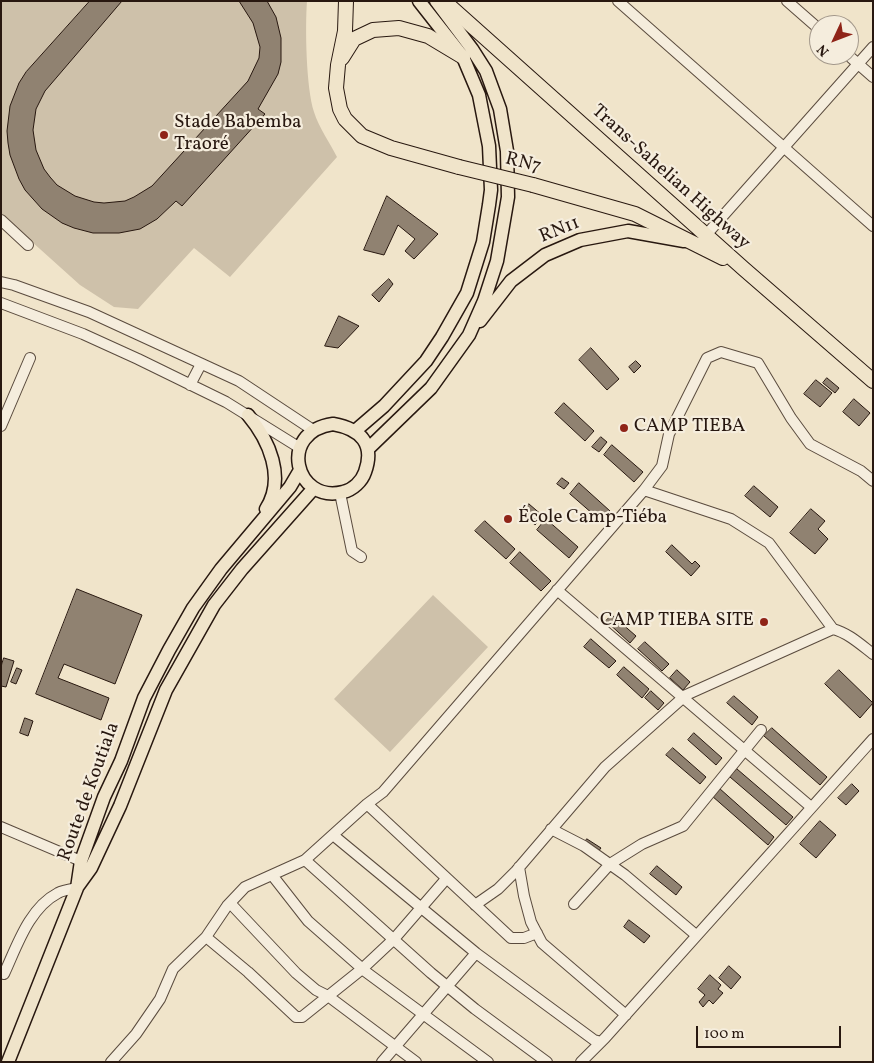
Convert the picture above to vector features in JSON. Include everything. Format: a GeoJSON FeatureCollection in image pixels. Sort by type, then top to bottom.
{"type":"FeatureCollection","features":[{"type":"Feature","properties":{"kind":"highway","name":"RN7"},"geometry":{"type":"LineString","coordinates":[[346,1],[336,88],[340,109],[345,119],[362,136],[391,148],[533,185],[634,214],[701,239],[744,269]]}},
{"type":"Feature","properties":{"kind":"highway","name":"Trans-Sahelian Highway"},"geometry":{"type":"LineString","coordinates":[[444,1],[701,239]]}},
{"type":"Feature","properties":{"kind":"highway","name":"RN7"},"geometry":{"type":"LineString","coordinates":[[338,65],[354,39],[372,30],[399,28],[428,36],[463,57]]}},
{"type":"Feature","properties":{"kind":"highway","name":"Trans-Sahelian Highway"},"geometry":{"type":"LineString","coordinates":[[744,269],[873,381]]}},
{"type":"Feature","properties":{"kind":"main road"},"geometry":{"type":"LineString","coordinates":[[355,431],[384,406],[426,361],[467,293],[483,242],[491,190],[489,146],[479,95],[463,57],[419,1]]}},
{"type":"Feature","properties":{"kind":"main road","name":"RN11"},"geometry":{"type":"LineString","coordinates":[[436,1],[486,71],[500,109],[507,151],[508,197],[497,261],[470,335]]}},
{"type":"Feature","properties":{"kind":"main road","name":"RN11"},"geometry":{"type":"LineString","coordinates":[[369,448],[431,388],[511,281],[546,255],[580,240],[628,231],[701,239]]}},
{"type":"Feature","properties":{"kind":"main road"},"geometry":{"type":"LineString","coordinates":[[242,543],[268,506],[274,484],[273,463],[267,444],[248,415]]}},
{"type":"Feature","properties":{"kind":"main road"},"geometry":{"type":"LineString","coordinates":[[322,425],[344,426],[355,431],[363,437],[369,448],[368,464],[364,475],[357,484],[347,491],[340,493],[324,493],[314,488],[305,480],[300,470],[298,459],[300,448],[305,438],[322,425]]}},
{"type":"Feature","properties":{"kind":"main road","name":"Route de Koutiala"},"geometry":{"type":"LineString","coordinates":[[77,888],[81,861],[104,797],[121,761],[144,698],[193,608],[221,569],[290,487],[300,470]]}},
{"type":"Feature","properties":{"kind":"main road","name":"Route de Koutiala"},"geometry":{"type":"LineString","coordinates":[[77,888],[91,868],[120,806],[166,690],[214,605],[242,569],[314,488]]}},
{"type":"Feature","properties":{"kind":"main road"},"geometry":{"type":"LineString","coordinates":[[8,1062],[77,888]]}},
{"type":"Feature","properties":{"kind":"street"},"geometry":{"type":"LineString","coordinates":[[618,1],[873,226]]}},
{"type":"Feature","properties":{"kind":"street"},"geometry":{"type":"LineString","coordinates":[[787,1],[809,21]]}},
{"type":"Feature","properties":{"kind":"street"},"geometry":{"type":"LineString","coordinates":[[859,63],[873,47]]}},
{"type":"Feature","properties":{"kind":"street"},"geometry":{"type":"LineString","coordinates":[[701,239],[857,65]]}},
{"type":"Feature","properties":{"kind":"street"},"geometry":{"type":"LineString","coordinates":[[859,65],[873,77]]}},
{"type":"Feature","properties":{"kind":"street"},"geometry":{"type":"LineString","coordinates":[[1,220],[28,245]]}},
{"type":"Feature","properties":{"kind":"street"},"geometry":{"type":"LineString","coordinates":[[1,282],[89,312],[239,381],[313,430]]}},
{"type":"Feature","properties":{"kind":"street"},"geometry":{"type":"LineString","coordinates":[[1,303],[83,334],[226,402],[300,448]]}},
{"type":"Feature","properties":{"kind":"street"},"geometry":{"type":"LineString","coordinates":[[111,1062],[136,1034],[160,998],[173,969],[206,937],[230,903],[245,887],[305,860],[383,792],[644,490],[662,466],[669,434],[707,358],[721,352],[758,363],[791,418],[810,444],[861,471],[873,481]]}},
{"type":"Feature","properties":{"kind":"street"},"geometry":{"type":"LineString","coordinates":[[1,426],[30,358]]}},
{"type":"Feature","properties":{"kind":"street"},"geometry":{"type":"LineString","coordinates":[[190,385],[201,364]]}},
{"type":"Feature","properties":{"kind":"street"},"geometry":{"type":"LineString","coordinates":[[644,490],[731,519],[769,543],[833,629]]}},
{"type":"Feature","properties":{"kind":"street"},"geometry":{"type":"LineString","coordinates":[[340,493],[352,551],[361,557]]}},
{"type":"Feature","properties":{"kind":"street"},"geometry":{"type":"LineString","coordinates":[[557,590],[811,807]]}},
{"type":"Feature","properties":{"kind":"street"},"geometry":{"type":"LineString","coordinates":[[475,905],[498,889],[519,867],[605,766],[683,698],[833,629],[851,637],[873,654]]}},
{"type":"Feature","properties":{"kind":"street"},"geometry":{"type":"LineString","coordinates":[[574,904],[610,864],[642,844],[683,826],[761,730]]}},
{"type":"Feature","properties":{"kind":"street"},"geometry":{"type":"LineString","coordinates":[[581,1062],[626,1015],[873,739]]}},
{"type":"Feature","properties":{"kind":"street"},"geometry":{"type":"LineString","coordinates":[[367,804],[511,938],[524,938],[537,933]]}},
{"type":"Feature","properties":{"kind":"street"},"geometry":{"type":"LineString","coordinates":[[1,827],[81,861]]}},
{"type":"Feature","properties":{"kind":"street"},"geometry":{"type":"LineString","coordinates":[[552,829],[584,846],[625,875],[696,935]]}},
{"type":"Feature","properties":{"kind":"street"},"geometry":{"type":"LineString","coordinates":[[334,834],[476,953],[594,1040],[601,1042]]}},
{"type":"Feature","properties":{"kind":"street"},"geometry":{"type":"LineString","coordinates":[[305,860],[474,1009],[547,1062]]}},
{"type":"Feature","properties":{"kind":"street"},"geometry":{"type":"LineString","coordinates":[[519,867],[524,896],[532,922],[542,943],[626,1015]]}},
{"type":"Feature","properties":{"kind":"street"},"geometry":{"type":"LineString","coordinates":[[272,875],[308,920],[362,968],[488,1062]]}},
{"type":"Feature","properties":{"kind":"street"},"geometry":{"type":"LineString","coordinates":[[206,937],[248,972],[296,1017],[302,1017],[394,940],[446,879]]}},
{"type":"Feature","properties":{"kind":"street"},"geometry":{"type":"LineString","coordinates":[[2,976],[27,925],[44,904],[58,892],[77,888]]}},
{"type":"Feature","properties":{"kind":"street"},"geometry":{"type":"LineString","coordinates":[[230,903],[296,972],[316,990],[328,996],[416,1062]]}},
{"type":"Feature","properties":{"kind":"street"},"geometry":{"type":"LineString","coordinates":[[382,1062],[476,953]]}},
{"type":"Feature","properties":{"kind":"shaded area","name":"Stade Babemba Traoré"},"geometry":{"type":"Polygon","coordinates":[[[1,1],[307,1],[307,57],[311,101],[319,124],[337,157],[230,277],[194,248],[138,309],[114,307],[80,285],[1,214],[1,1]]]}},
{"type":"Feature","properties":{"kind":"shaded area"},"geometry":{"type":"Polygon","coordinates":[[[433,595],[488,647],[390,752],[334,699],[433,595]]]}},
{"type":"Feature","properties":{"kind":"building"},"geometry":{"type":"Polygon","coordinates":[[[90,1],[122,1],[45,91],[36,109],[33,130],[36,150],[44,169],[50,177],[57,185],[75,196],[94,202],[125,201],[152,186],[248,81],[259,58],[260,47],[253,23],[239,1],[267,1],[276,17],[281,38],[281,62],[278,74],[258,109],[265,114],[182,206],[176,201],[157,219],[140,229],[119,233],[93,233],[74,228],[62,223],[42,209],[25,190],[19,179],[10,155],[8,143],[7,131],[10,106],[19,83],[26,72],[90,1]]]}},
{"type":"Feature","properties":{"kind":"building"},"geometry":{"type":"Polygon","coordinates":[[[387,196],[438,234],[414,259],[405,251],[415,239],[398,225],[384,255],[364,250],[387,196]]]}},
{"type":"Feature","properties":{"kind":"building"},"geometry":{"type":"Polygon","coordinates":[[[389,279],[393,284],[379,302],[372,295],[389,279]]]}},
{"type":"Feature","properties":{"kind":"building"},"geometry":{"type":"Polygon","coordinates":[[[339,316],[359,326],[338,348],[325,346],[339,316]]]}},
{"type":"Feature","properties":{"kind":"building"},"geometry":{"type":"Polygon","coordinates":[[[591,348],[619,379],[607,390],[579,360],[591,348]]]}},
{"type":"Feature","properties":{"kind":"building"},"geometry":{"type":"Polygon","coordinates":[[[636,361],[641,366],[634,373],[629,367],[636,361]]]}},
{"type":"Feature","properties":{"kind":"building"},"geometry":{"type":"Polygon","coordinates":[[[827,378],[839,388],[835,393],[823,383],[827,378]]]}},
{"type":"Feature","properties":{"kind":"building"},"geometry":{"type":"Polygon","coordinates":[[[816,380],[832,393],[820,407],[804,394],[816,380]]]}},
{"type":"Feature","properties":{"kind":"building"},"geometry":{"type":"Polygon","coordinates":[[[854,399],[870,413],[859,426],[843,412],[854,399]]]}},
{"type":"Feature","properties":{"kind":"building"},"geometry":{"type":"Polygon","coordinates":[[[564,403],[594,431],[585,441],[555,413],[564,403]]]}},
{"type":"Feature","properties":{"kind":"building"},"geometry":{"type":"Polygon","coordinates":[[[601,437],[607,442],[599,452],[592,447],[601,437]]]}},
{"type":"Feature","properties":{"kind":"building"},"geometry":{"type":"Polygon","coordinates":[[[612,445],[643,472],[634,482],[604,455],[612,445]]]}},
{"type":"Feature","properties":{"kind":"building"},"geometry":{"type":"Polygon","coordinates":[[[562,478],[569,483],[564,489],[557,484],[562,478]]]}},
{"type":"Feature","properties":{"kind":"building"},"geometry":{"type":"Polygon","coordinates":[[[579,483],[610,511],[601,521],[570,494],[579,483]]]}},
{"type":"Feature","properties":{"kind":"building"},"geometry":{"type":"Polygon","coordinates":[[[754,486],[778,507],[770,517],[745,496],[754,486]]]}},
{"type":"Feature","properties":{"kind":"building"},"geometry":{"type":"Polygon","coordinates":[[[529,504],[543,516],[535,525],[522,513],[529,504]]]}},
{"type":"Feature","properties":{"kind":"building"},"geometry":{"type":"Polygon","coordinates":[[[811,509],[825,521],[818,529],[828,539],[815,554],[790,533],[811,509]]]}},
{"type":"Feature","properties":{"kind":"building"},"geometry":{"type":"Polygon","coordinates":[[[546,519],[578,547],[569,558],[537,530],[546,519]]]}},
{"type":"Feature","properties":{"kind":"building"},"geometry":{"type":"Polygon","coordinates":[[[485,521],[515,549],[506,559],[475,531],[485,521]]]}},
{"type":"Feature","properties":{"kind":"building"},"geometry":{"type":"Polygon","coordinates":[[[672,545],[692,564],[695,561],[700,566],[691,576],[666,552],[672,545]]]}},
{"type":"Feature","properties":{"kind":"building"},"geometry":{"type":"Polygon","coordinates":[[[520,552],[551,581],[541,591],[510,563],[520,552]]]}},
{"type":"Feature","properties":{"kind":"building"},"geometry":{"type":"Polygon","coordinates":[[[77,589],[142,615],[115,684],[64,664],[58,678],[109,698],[101,720],[36,694],[77,589]]]}},
{"type":"Feature","properties":{"kind":"building"},"geometry":{"type":"Polygon","coordinates":[[[612,615],[636,636],[630,643],[606,621],[612,615]]]}},
{"type":"Feature","properties":{"kind":"building"},"geometry":{"type":"Polygon","coordinates":[[[591,639],[616,661],[609,668],[584,647],[591,639]]]}},
{"type":"Feature","properties":{"kind":"building"},"geometry":{"type":"Polygon","coordinates":[[[645,642],[669,664],[662,671],[638,649],[645,642]]]}},
{"type":"Feature","properties":{"kind":"building"},"geometry":{"type":"Polygon","coordinates":[[[4,658],[14,661],[6,687],[1,686],[1,667],[4,658]]]}},
{"type":"Feature","properties":{"kind":"building"},"geometry":{"type":"Polygon","coordinates":[[[624,667],[649,689],[642,698],[617,675],[624,667]]]}},
{"type":"Feature","properties":{"kind":"building"},"geometry":{"type":"Polygon","coordinates":[[[17,668],[22,670],[16,684],[11,682],[17,668]]]}},
{"type":"Feature","properties":{"kind":"building"},"geometry":{"type":"Polygon","coordinates":[[[677,670],[690,682],[683,690],[670,678],[677,670]]]}},
{"type":"Feature","properties":{"kind":"building"},"geometry":{"type":"Polygon","coordinates":[[[839,670],[873,703],[860,718],[825,684],[839,670]]]}},
{"type":"Feature","properties":{"kind":"building"},"geometry":{"type":"Polygon","coordinates":[[[651,691],[664,703],[658,710],[645,698],[651,691]]]}},
{"type":"Feature","properties":{"kind":"building"},"geometry":{"type":"Polygon","coordinates":[[[734,696],[758,717],[752,725],[727,703],[734,696]]]}},
{"type":"Feature","properties":{"kind":"building"},"geometry":{"type":"Polygon","coordinates":[[[25,718],[33,721],[28,736],[20,733],[25,718]]]}},
{"type":"Feature","properties":{"kind":"building"},"geometry":{"type":"Polygon","coordinates":[[[772,728],[827,777],[820,785],[764,736],[772,728]]]}},
{"type":"Feature","properties":{"kind":"building"},"geometry":{"type":"Polygon","coordinates":[[[694,733],[722,758],[716,765],[688,740],[694,733]]]}},
{"type":"Feature","properties":{"kind":"building"},"geometry":{"type":"Polygon","coordinates":[[[673,748],[706,777],[700,784],[666,755],[673,748]]]}},
{"type":"Feature","properties":{"kind":"building"},"geometry":{"type":"Polygon","coordinates":[[[737,769],[793,817],[786,825],[730,777],[737,769]]]}},
{"type":"Feature","properties":{"kind":"building"},"geometry":{"type":"Polygon","coordinates":[[[852,784],[859,791],[846,805],[838,798],[852,784]]]}},
{"type":"Feature","properties":{"kind":"building"},"geometry":{"type":"Polygon","coordinates":[[[719,788],[774,837],[768,845],[712,796],[719,788]]]}},
{"type":"Feature","properties":{"kind":"building"},"geometry":{"type":"Polygon","coordinates":[[[820,821],[836,835],[816,858],[800,844],[820,821]]]}},
{"type":"Feature","properties":{"kind":"building"},"geometry":{"type":"Polygon","coordinates":[[[587,839],[601,848],[597,853],[584,844],[587,839]]]}},
{"type":"Feature","properties":{"kind":"building"},"geometry":{"type":"Polygon","coordinates":[[[657,866],[682,887],[676,895],[650,874],[657,866]]]}},
{"type":"Feature","properties":{"kind":"building"},"geometry":{"type":"Polygon","coordinates":[[[629,920],[650,936],[644,943],[624,927],[629,920]]]}},
{"type":"Feature","properties":{"kind":"building"},"geometry":{"type":"Polygon","coordinates":[[[729,966],[741,977],[731,989],[719,978],[729,966]]]}},
{"type":"Feature","properties":{"kind":"building"},"geometry":{"type":"Polygon","coordinates":[[[710,975],[721,985],[718,989],[723,993],[713,1004],[709,1000],[703,1007],[699,1002],[705,995],[698,989],[710,975]]]}},
{"type":"Feature","properties":{"kind":"place","name":"Stade Babemba Traoré"},"geometry":{"type":"Point","coordinates":[164,135]}},
{"type":"Feature","properties":{"kind":"place","name":"CAMP TIEBA"},"geometry":{"type":"Point","coordinates":[624,428]}},
{"type":"Feature","properties":{"kind":"place","name":"École Camp-Tiéba"},"geometry":{"type":"Point","coordinates":[508,519]}},
{"type":"Feature","properties":{"kind":"place","name":"CAMP TIEBA SITE"},"geometry":{"type":"Point","coordinates":[764,622]}}]}
